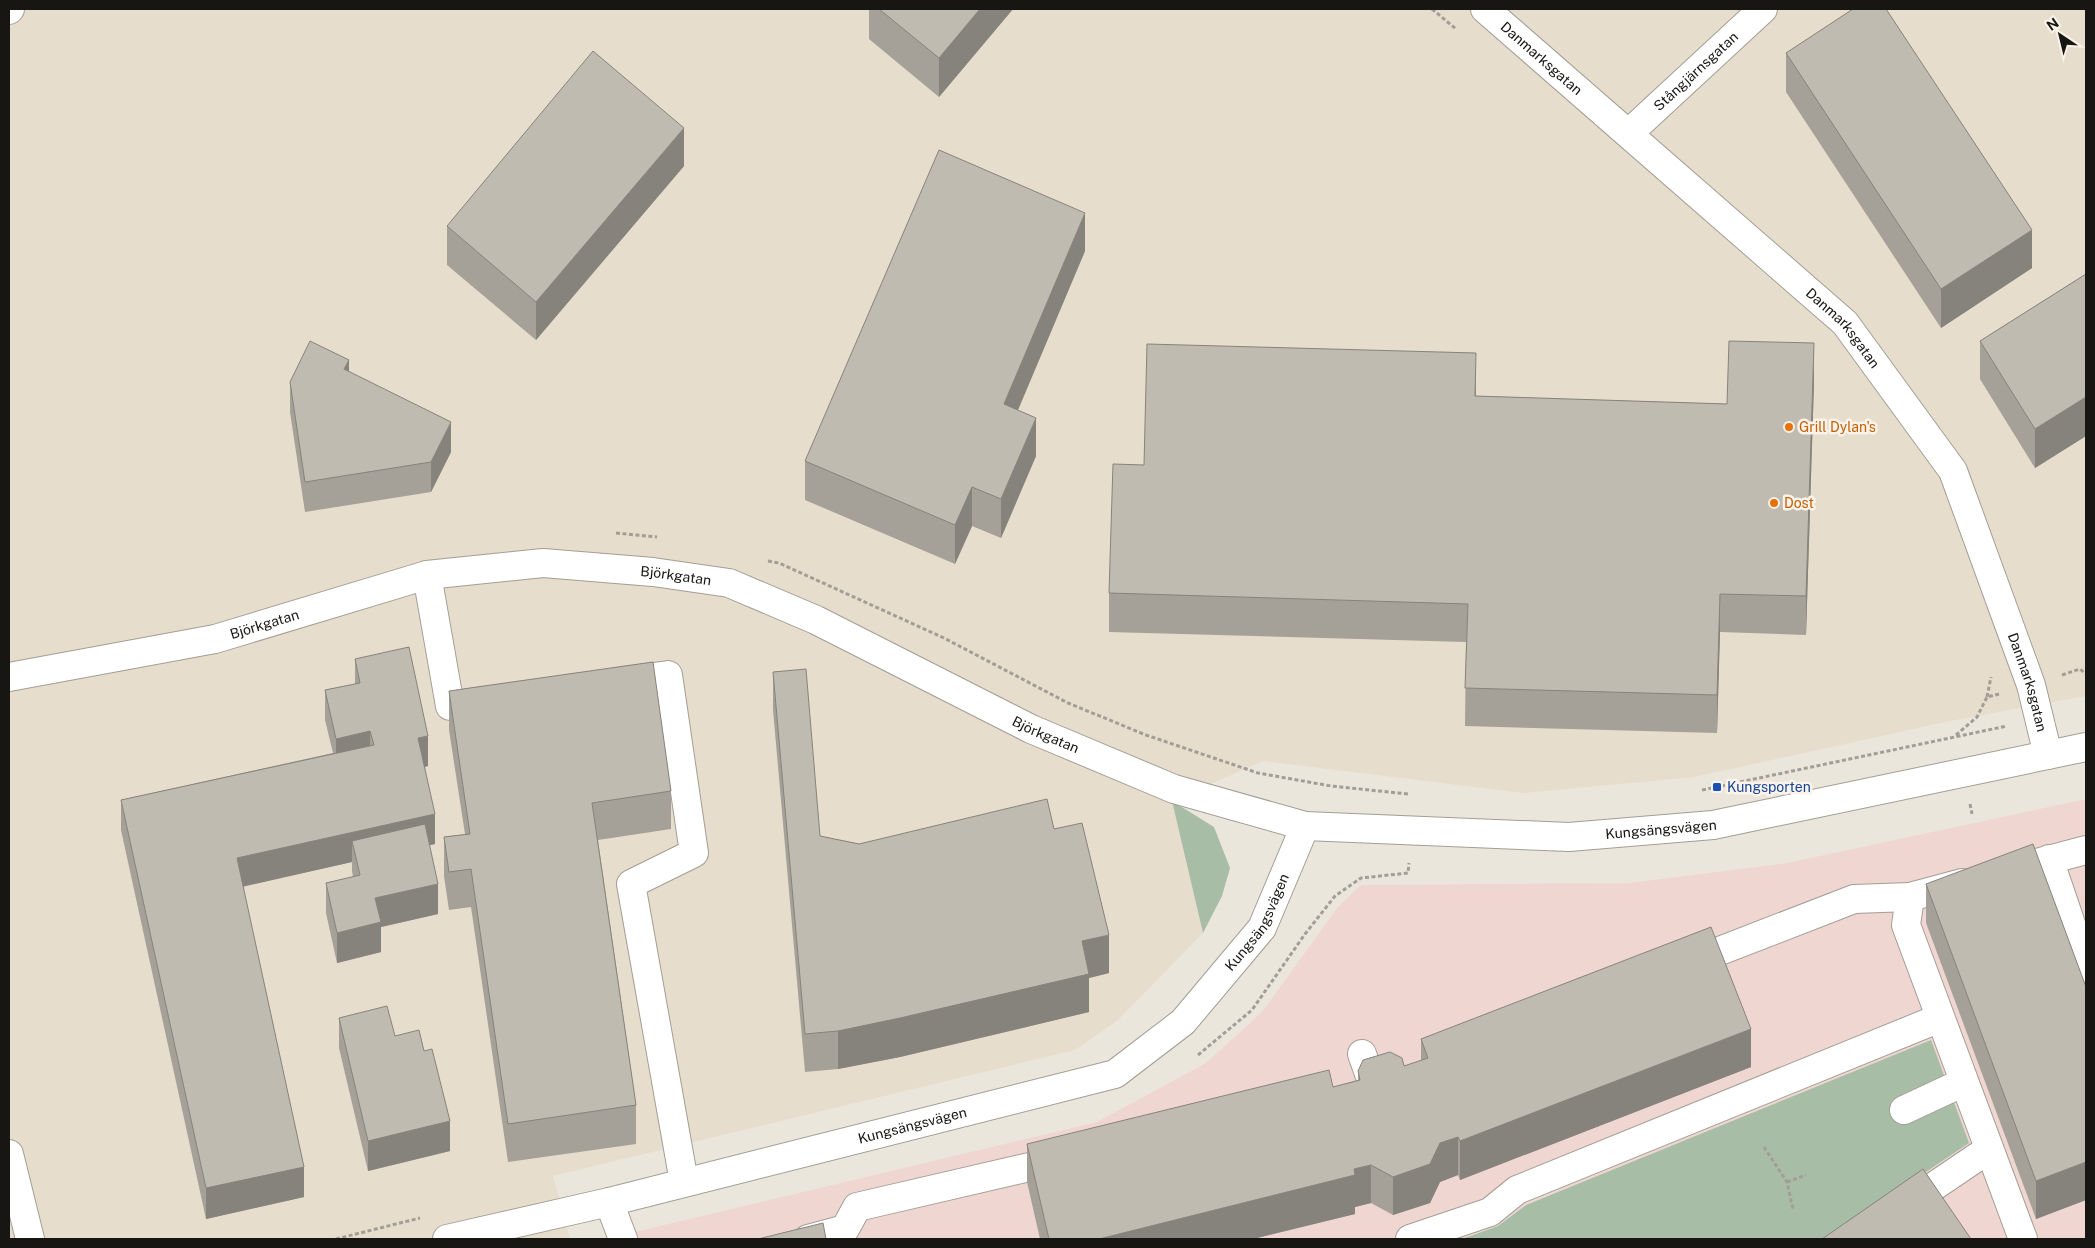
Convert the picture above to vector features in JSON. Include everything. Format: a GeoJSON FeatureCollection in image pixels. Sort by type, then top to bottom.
{"type":"FeatureCollection","features":[{"type":"Feature","properties":{"kind":"street","name":"Danmarksgatan"},"geometry":{"type":"LineString","coordinates":[[1485,9],[1845,323],[1953,471],[2031,685],[2048,755]]}},
{"type":"Feature","properties":{"kind":"street","name":"Stångjärnsgatan"},"geometry":{"type":"LineString","coordinates":[[1629,133],[1763,9]]}},
{"type":"Feature","properties":{"kind":"street","name":"Björkgatan"},"geometry":{"type":"LineString","coordinates":[[9,677],[215,639],[427,575],[543,563],[653,572],[729,583],[816,620],[1049,737],[1174,789],[1305,826]]}},
{"type":"Feature","properties":{"kind":"street"},"geometry":{"type":"LineString","coordinates":[[427,575],[450,706],[507,698]]}},
{"type":"Feature","properties":{"kind":"street"},"geometry":{"type":"LineString","coordinates":[[592,686],[668,675],[694,853],[631,884],[684,1182]]}},
{"type":"Feature","properties":{"kind":"street","name":"Kungsängsvägen"},"geometry":{"type":"LineString","coordinates":[[447,1239],[609,1202],[1115,1074],[1183,1022],[1262,928],[1305,826],[1569,837],[1679,829],[1713,825],[2086,747]]}},
{"type":"Feature","properties":{"kind":"street"},"geometry":{"type":"LineString","coordinates":[[1667,971],[1854,900],[1910,897],[2086,850]]}},
{"type":"Feature","properties":{"kind":"street"},"geometry":{"type":"LineString","coordinates":[[2049,860],[2085,958]]}},
{"type":"Feature","properties":{"kind":"street"},"geometry":{"type":"LineString","coordinates":[[1910,897],[1906,925],[2023,1239]]}},
{"type":"Feature","properties":{"kind":"street"},"geometry":{"type":"LineString","coordinates":[[1410,1239],[1490,1212],[1517,1190],[1940,1018]]}},
{"type":"Feature","properties":{"kind":"street"},"geometry":{"type":"LineString","coordinates":[[1344,1089],[1384,1078],[1362,1054]]}},
{"type":"Feature","properties":{"kind":"street"},"geometry":{"type":"LineString","coordinates":[[1904,1110],[1964,1082]]}},
{"type":"Feature","properties":{"kind":"street"},"geometry":{"type":"LineString","coordinates":[[1856,1239],[1989,1149]]}},
{"type":"Feature","properties":{"kind":"street"},"geometry":{"type":"LineString","coordinates":[[808,1239],[846,1234],[857,1207],[1092,1152]]}},
{"type":"Feature","properties":{"kind":"street"},"geometry":{"type":"LineString","coordinates":[[9,1154],[30,1239]]}},
{"type":"Feature","properties":{"kind":"street"},"geometry":{"type":"LineString","coordinates":[[609,1202],[623,1239]]}},
{"type":"Feature","properties":{"kind":"path"},"geometry":{"type":"LineString","coordinates":[[1432,9],[1462,34]]}},
{"type":"Feature","properties":{"kind":"path"},"geometry":{"type":"LineString","coordinates":[[1987,697],[2080,669],[2086,674]]}},
{"type":"Feature","properties":{"kind":"path"},"geometry":{"type":"LineString","coordinates":[[1972,814],[1955,736],[1977,716],[1987,697],[1992,670]]}},
{"type":"Feature","properties":{"kind":"path"},"geometry":{"type":"LineString","coordinates":[[1764,1147],[1787,1182],[1793,1209]]}},
{"type":"Feature","properties":{"kind":"path"},"geometry":{"type":"LineString","coordinates":[[1787,1182],[1806,1175]]}},
{"type":"Feature","properties":{"kind":"shaded area"},"geometry":{"type":"Polygon","coordinates":[[[9,9],[2086,9],[2086,696],[1950,721],[1694,777],[1523,793],[1263,761],[1172,801],[1203,933],[1117,1021],[1075,1050],[553,1176],[570,1239],[9,1239],[9,9]]]}},
{"type":"Feature","properties":{"kind":"shaded area"},"geometry":{"type":"Polygon","coordinates":[[[2086,799],[2086,1239],[1826,1239],[1931,1040],[1526,1205],[1498,1226],[1462,1239],[605,1239],[1097,1122],[1206,1063],[1262,1012],[1338,907],[1361,885],[1629,883],[1787,863],[2086,799]]]}},
{"type":"Feature","properties":{"kind":"green space"},"geometry":{"type":"Polygon","coordinates":[[[1172,801],[1214,827],[1230,868],[1222,896],[1203,933],[1172,801]]]}},
{"type":"Feature","properties":{"kind":"green space"},"geometry":{"type":"Polygon","coordinates":[[[1931,1040],[1969,1143],[1826,1239],[1462,1239],[1498,1226],[1526,1205],[1931,1040]]]}},
{"type":"Feature","properties":{"kind":"building"},"geometry":{"type":"Polygon","coordinates":[[[879,9],[980,9],[939,58],[879,9]]]}},
{"type":"Feature","properties":{"kind":"building"},"geometry":{"type":"Polygon","coordinates":[[[1853,9],[1886,9],[2032,230],[1941,289],[1786,53],[1853,9]]]}},
{"type":"Feature","properties":{"kind":"building"},"geometry":{"type":"Polygon","coordinates":[[[593,51],[684,128],[536,302],[447,226],[593,51]]]}},
{"type":"Feature","properties":{"kind":"building"},"geometry":{"type":"Polygon","coordinates":[[[939,150],[1085,213],[1004,404],[1036,418],[1001,499],[972,487],[955,525],[805,461],[939,150]]]}},
{"type":"Feature","properties":{"kind":"building"},"geometry":{"type":"Polygon","coordinates":[[[2086,274],[2086,397],[2035,429],[1980,341],[2086,274]]]}},
{"type":"Feature","properties":{"kind":"building"},"geometry":{"type":"Polygon","coordinates":[[[310,341],[349,360],[344,369],[451,422],[431,462],[305,482],[290,382],[310,341]]]}},
{"type":"Feature","properties":{"kind":"building"},"geometry":{"type":"Polygon","coordinates":[[[1729,341],[1814,343],[1806,596],[1720,594],[1717,695],[1465,688],[1468,604],[1109,593],[1113,464],[1144,465],[1147,344],[1476,353],[1475,396],[1727,404],[1729,341]]]}},
{"type":"Feature","properties":{"kind":"building"},"geometry":{"type":"Polygon","coordinates":[[[409,647],[428,736],[418,738],[435,814],[237,858],[304,1167],[206,1188],[121,800],[374,745],[370,731],[336,739],[325,690],[360,683],[355,659],[409,647]]]}},
{"type":"Feature","properties":{"kind":"building"},"geometry":{"type":"Polygon","coordinates":[[[653,662],[671,791],[592,803],[636,1105],[508,1124],[471,869],[449,872],[444,837],[470,834],[449,691],[653,662]]]}},
{"type":"Feature","properties":{"kind":"building"},"geometry":{"type":"Polygon","coordinates":[[[806,669],[820,836],[859,844],[1047,799],[1054,829],[1082,823],[1109,935],[1082,941],[1089,974],[900,1018],[838,1031],[805,1034],[773,672],[806,669]]]}},
{"type":"Feature","properties":{"kind":"building"},"geometry":{"type":"Polygon","coordinates":[[[425,824],[438,884],[375,898],[381,922],[337,933],[326,883],[360,875],[352,841],[425,824]]]}},
{"type":"Feature","properties":{"kind":"building"},"geometry":{"type":"Polygon","coordinates":[[[2033,844],[2086,987],[2086,1162],[2036,1181],[1926,884],[2033,844]]]}},
{"type":"Feature","properties":{"kind":"building"},"geometry":{"type":"Polygon","coordinates":[[[1711,927],[1751,1029],[1460,1141],[1458,1137],[1440,1143],[1430,1164],[1393,1177],[1371,1165],[1354,1169],[1355,1175],[1099,1239],[1049,1239],[1027,1144],[1329,1070],[1333,1087],[1360,1080],[1358,1071],[1363,1060],[1390,1052],[1402,1058],[1404,1066],[1428,1058],[1421,1039],[1711,927]]]}},
{"type":"Feature","properties":{"kind":"building"},"geometry":{"type":"Polygon","coordinates":[[[387,1006],[395,1036],[419,1030],[424,1051],[432,1049],[450,1121],[368,1141],[339,1018],[387,1006]]]}},
{"type":"Feature","properties":{"kind":"building"},"geometry":{"type":"Polygon","coordinates":[[[1923,1169],[1971,1239],[1822,1239],[1923,1169]]]}},
{"type":"Feature","properties":{"kind":"building"},"geometry":{"type":"Polygon","coordinates":[[[823,1223],[826,1239],[758,1239],[823,1223]]]}},
{"type":"Feature","properties":{"kind":"place","name":"Grill Dylan's"},"geometry":{"type":"Point","coordinates":[1789,427]}},
{"type":"Feature","properties":{"kind":"place","name":"Dost"},"geometry":{"type":"Point","coordinates":[1774,503]}},
{"type":"Feature","properties":{"kind":"place","name":"Kungsporten"},"geometry":{"type":"Point","coordinates":[1717,787]}}]}
